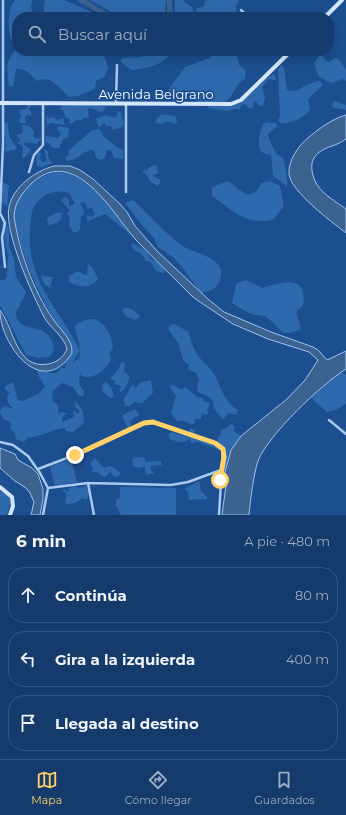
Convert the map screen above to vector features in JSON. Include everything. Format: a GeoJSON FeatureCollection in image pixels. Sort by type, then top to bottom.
{"type":"FeatureCollection","features":[{"type":"Feature","properties":{"kind":"street"},"geometry":{"type":"LineString","coordinates":[[3,0],[0,213],[5,223],[2,237],[5,267]]}},
{"type":"Feature","properties":{"kind":"street"},"geometry":{"type":"LineString","coordinates":[[330,12],[342,0]]}},
{"type":"Feature","properties":{"kind":"street","name":"Avenida Belgrano"},"geometry":{"type":"LineString","coordinates":[[2,103],[236,103],[286,56]]}},
{"type":"Feature","properties":{"kind":"street"},"geometry":{"type":"LineString","coordinates":[[116,104],[117,65]]}},
{"type":"Feature","properties":{"kind":"street"},"geometry":{"type":"LineString","coordinates":[[29,172],[34,155],[43,145],[44,104]]}},
{"type":"Feature","properties":{"kind":"street"},"geometry":{"type":"LineString","coordinates":[[126,104],[126,192]]}},
{"type":"Feature","properties":{"kind":"street"},"geometry":{"type":"LineString","coordinates":[[329,420],[346,434]]}},
{"type":"Feature","properties":{"kind":"street"},"geometry":{"type":"LineString","coordinates":[[38,469],[75,455],[144,423],[153,422],[215,443],[224,452],[221,470],[219,515]]}},
{"type":"Feature","properties":{"kind":"street"},"geometry":{"type":"LineString","coordinates":[[0,442],[13,445],[28,456],[38,469],[48,488],[43,515]]}},
{"type":"Feature","properties":{"kind":"street"},"geometry":{"type":"LineString","coordinates":[[48,488],[88,483],[171,485],[188,482],[221,470]]}},
{"type":"Feature","properties":{"kind":"street"},"geometry":{"type":"LineString","coordinates":[[88,483],[94,515]]}},
{"type":"Feature","properties":{"kind":"street"},"geometry":{"type":"LineString","coordinates":[[0,487],[12,497],[10,515]]}},
{"type":"Feature","properties":{"kind":"shaded area"},"geometry":{"type":"Polygon","coordinates":[[[15,0],[32,0],[31,8],[32,12],[12,12],[12,41],[9,30],[9,13],[15,0]]]}},
{"type":"Feature","properties":{"kind":"shaded area"},"geometry":{"type":"Polygon","coordinates":[[[45,0],[64,0],[92,12],[43,12],[45,0]]]}},
{"type":"Feature","properties":{"kind":"shaded area"},"geometry":{"type":"Polygon","coordinates":[[[90,0],[166,0],[165,12],[111,12],[90,0]]]}},
{"type":"Feature","properties":{"kind":"shaded area"},"geometry":{"type":"Polygon","coordinates":[[[175,0],[184,0],[184,2],[192,7],[194,12],[175,12],[175,0]]]}},
{"type":"Feature","properties":{"kind":"shaded area"},"geometry":{"type":"Polygon","coordinates":[[[206,0],[239,0],[236,6],[237,12],[196,12],[197,8],[203,7],[206,0]]]}},
{"type":"Feature","properties":{"kind":"shaded area"},"geometry":{"type":"Polygon","coordinates":[[[12,54],[12,56],[103,56],[108,69],[104,77],[96,81],[95,89],[78,96],[70,97],[55,83],[47,79],[37,81],[28,72],[21,69],[16,69],[13,86],[9,86],[7,72],[12,54]]]}},
{"type":"Feature","properties":{"kind":"shaded area"},"geometry":{"type":"Polygon","coordinates":[[[169,56],[160,63],[142,69],[131,70],[121,62],[121,59],[124,58],[169,56]]]}},
{"type":"Feature","properties":{"kind":"shaded area"},"geometry":{"type":"Polygon","coordinates":[[[210,56],[237,56],[239,65],[246,70],[245,79],[239,83],[227,101],[215,103],[197,102],[191,91],[170,94],[169,89],[185,67],[210,58],[210,56]]]}},
{"type":"Feature","properties":{"kind":"shaded area"},"geometry":{"type":"Polygon","coordinates":[[[319,56],[323,56],[325,60],[329,62],[336,58],[338,59],[346,69],[346,81],[343,79],[331,83],[319,77],[314,64],[319,56]]]}},
{"type":"Feature","properties":{"kind":"shaded area"},"geometry":{"type":"Polygon","coordinates":[[[281,65],[284,68],[287,90],[295,91],[320,81],[323,85],[308,99],[310,109],[308,112],[297,120],[288,123],[280,123],[278,120],[280,116],[278,70],[281,65]]]}},
{"type":"Feature","properties":{"kind":"shaded area"},"geometry":{"type":"Polygon","coordinates":[[[274,73],[276,80],[268,79],[262,88],[265,98],[263,106],[258,105],[256,101],[254,102],[253,108],[248,108],[245,104],[241,105],[240,109],[232,109],[228,111],[207,108],[210,105],[222,106],[239,101],[246,97],[274,73]]]}},
{"type":"Feature","properties":{"kind":"shaded area"},"geometry":{"type":"Polygon","coordinates":[[[334,101],[346,105],[346,110],[334,108],[332,105],[334,101]]]}},
{"type":"Feature","properties":{"kind":"shaded area"},"geometry":{"type":"Polygon","coordinates":[[[28,105],[31,105],[29,109],[32,114],[31,116],[27,115],[25,117],[26,123],[21,123],[19,121],[21,115],[19,111],[26,109],[28,105]]]}},
{"type":"Feature","properties":{"kind":"shaded area"},"geometry":{"type":"Polygon","coordinates":[[[63,105],[96,105],[106,107],[102,112],[90,108],[88,109],[89,118],[83,118],[81,121],[77,120],[71,124],[69,123],[70,119],[65,117],[64,111],[60,108],[63,105]]]}},
{"type":"Feature","properties":{"kind":"shaded area"},"geometry":{"type":"Polygon","coordinates":[[[120,111],[124,123],[122,127],[113,130],[111,126],[106,126],[104,123],[100,127],[98,126],[96,119],[106,115],[116,118],[118,112],[120,111]]]}},
{"type":"Feature","properties":{"kind":"shaded area"},"geometry":{"type":"Polygon","coordinates":[[[161,114],[175,116],[177,120],[176,124],[166,121],[162,124],[156,123],[155,121],[161,114]]]}},
{"type":"Feature","properties":{"kind":"shaded area"},"geometry":{"type":"Polygon","coordinates":[[[346,115],[346,139],[318,153],[313,161],[312,167],[313,177],[324,193],[346,209],[346,233],[304,198],[291,181],[289,169],[292,158],[305,140],[326,124],[346,115]]]}},
{"type":"Feature","properties":{"kind":"shaded area"},"geometry":{"type":"Polygon","coordinates":[[[46,116],[49,118],[53,117],[57,120],[63,118],[65,124],[51,123],[47,125],[46,116]]]}},
{"type":"Feature","properties":{"kind":"shaded area"},"geometry":{"type":"Polygon","coordinates":[[[7,122],[10,138],[17,148],[6,152],[4,149],[6,146],[4,123],[7,122]]]}},
{"type":"Feature","properties":{"kind":"shaded area"},"geometry":{"type":"Polygon","coordinates":[[[267,122],[276,123],[278,126],[268,134],[276,153],[284,160],[287,186],[273,176],[271,155],[263,153],[260,150],[259,138],[263,124],[267,122]]]}},
{"type":"Feature","properties":{"kind":"shaded area"},"geometry":{"type":"Polygon","coordinates":[[[22,125],[29,126],[34,131],[33,137],[41,139],[37,144],[25,142],[24,145],[31,150],[24,158],[22,158],[23,147],[15,141],[19,142],[20,140],[16,135],[23,133],[22,125]]]}},
{"type":"Feature","properties":{"kind":"shaded area"},"geometry":{"type":"Polygon","coordinates":[[[58,126],[69,128],[68,137],[63,139],[59,148],[53,148],[49,143],[45,142],[46,136],[58,138],[61,134],[57,128],[58,126]]]}},
{"type":"Feature","properties":{"kind":"shaded area"},"geometry":{"type":"Polygon","coordinates":[[[99,129],[103,136],[123,151],[123,159],[114,158],[111,150],[107,150],[105,158],[101,160],[96,158],[94,150],[91,150],[68,161],[65,157],[69,155],[68,151],[91,131],[99,129]]]}},
{"type":"Feature","properties":{"kind":"shaded area"},"geometry":{"type":"Polygon","coordinates":[[[44,149],[48,151],[48,156],[52,163],[42,167],[37,166],[36,156],[38,152],[41,153],[40,158],[42,162],[47,161],[44,149]]]}},
{"type":"Feature","properties":{"kind":"shaded area"},"geometry":{"type":"Polygon","coordinates":[[[153,165],[157,166],[158,173],[152,176],[161,180],[158,186],[150,182],[148,176],[143,172],[143,170],[148,170],[148,168],[153,165]]]}},
{"type":"Feature","properties":{"kind":"shaded area"},"geometry":{"type":"Polygon","coordinates":[[[54,166],[70,166],[80,170],[93,179],[127,212],[135,226],[157,251],[224,312],[271,332],[313,347],[318,350],[327,360],[346,351],[346,369],[310,398],[284,424],[264,450],[258,461],[255,472],[249,515],[222,515],[227,478],[225,472],[231,450],[241,436],[287,399],[305,380],[318,360],[309,352],[268,339],[233,324],[194,298],[136,240],[105,200],[92,187],[78,177],[64,172],[49,173],[33,182],[20,197],[14,216],[19,243],[33,283],[46,308],[66,335],[72,348],[72,353],[60,366],[48,371],[36,369],[25,362],[15,351],[7,338],[2,324],[0,310],[17,346],[29,361],[37,364],[48,364],[57,361],[62,357],[67,349],[63,340],[44,317],[33,293],[20,263],[11,232],[9,218],[9,207],[11,200],[20,187],[32,176],[54,166]]]}},
{"type":"Feature","properties":{"kind":"shaded area"},"geometry":{"type":"Polygon","coordinates":[[[60,172],[72,175],[94,188],[112,207],[135,238],[105,214],[88,221],[86,217],[87,215],[92,217],[95,214],[92,208],[87,209],[86,204],[83,202],[80,203],[84,211],[83,216],[81,216],[80,229],[77,232],[73,232],[69,225],[70,217],[67,214],[70,211],[61,200],[65,197],[69,200],[69,206],[75,204],[70,194],[66,192],[50,193],[39,200],[34,206],[30,228],[30,247],[38,279],[45,293],[80,350],[75,326],[82,321],[89,319],[95,319],[105,326],[112,340],[113,348],[109,354],[111,359],[109,363],[99,373],[91,377],[86,377],[81,376],[80,372],[79,383],[84,392],[83,396],[79,396],[73,387],[62,383],[52,392],[53,401],[58,405],[58,413],[63,412],[67,414],[62,417],[62,422],[74,417],[73,410],[78,414],[79,411],[75,406],[76,401],[83,412],[84,423],[73,432],[66,431],[65,428],[60,429],[35,437],[28,437],[24,442],[16,439],[14,432],[11,430],[10,422],[3,419],[0,413],[1,409],[5,406],[13,409],[8,403],[7,396],[10,393],[5,390],[5,386],[13,382],[18,400],[22,401],[38,394],[45,387],[37,371],[56,373],[61,368],[65,368],[66,364],[60,366],[72,353],[35,283],[23,253],[14,213],[18,200],[28,187],[43,176],[60,172]],[[80,350],[73,362],[80,356],[80,350]]]}},
{"type":"Feature","properties":{"kind":"shaded area"},"geometry":{"type":"Polygon","coordinates":[[[228,181],[249,195],[257,191],[261,183],[270,181],[280,186],[284,206],[273,220],[255,221],[240,216],[212,196],[212,187],[228,181]]]}},
{"type":"Feature","properties":{"kind":"shaded area"},"geometry":{"type":"Polygon","coordinates":[[[1,182],[9,185],[7,206],[0,202],[1,189],[3,188],[1,182]]]}},
{"type":"Feature","properties":{"kind":"shaded area"},"geometry":{"type":"Polygon","coordinates":[[[133,200],[176,241],[183,246],[209,258],[219,266],[221,272],[220,280],[215,288],[201,293],[173,257],[158,247],[154,238],[125,203],[133,200]]]}},
{"type":"Feature","properties":{"kind":"shaded area"},"geometry":{"type":"Polygon","coordinates":[[[56,213],[62,213],[61,219],[56,223],[48,225],[47,218],[56,213]]]}},
{"type":"Feature","properties":{"kind":"shaded area"},"geometry":{"type":"Polygon","coordinates":[[[4,221],[9,229],[9,246],[14,259],[16,277],[26,292],[16,312],[18,321],[23,325],[42,331],[48,335],[52,341],[54,351],[49,357],[39,358],[26,355],[0,305],[0,280],[4,280],[7,277],[8,255],[2,225],[4,221]]]}},
{"type":"Feature","properties":{"kind":"shaded area"},"geometry":{"type":"Polygon","coordinates":[[[132,243],[145,250],[152,260],[157,261],[164,269],[164,273],[156,271],[151,262],[145,261],[144,257],[139,252],[135,251],[131,245],[132,243]]]}},
{"type":"Feature","properties":{"kind":"shaded area"},"geometry":{"type":"Polygon","coordinates":[[[88,264],[93,268],[98,279],[95,282],[81,286],[69,282],[69,276],[78,271],[87,275],[88,264]]]}},
{"type":"Feature","properties":{"kind":"shaded area"},"geometry":{"type":"Polygon","coordinates":[[[41,277],[53,277],[50,288],[44,284],[41,277]]]}},
{"type":"Feature","properties":{"kind":"shaded area"},"geometry":{"type":"Polygon","coordinates":[[[246,280],[262,288],[286,282],[298,284],[302,288],[304,296],[303,306],[296,312],[301,329],[288,333],[283,332],[264,316],[254,315],[232,303],[236,284],[246,280]]]}},
{"type":"Feature","properties":{"kind":"shaded area"},"geometry":{"type":"Polygon","coordinates":[[[124,308],[133,310],[140,317],[136,320],[127,317],[122,310],[124,308]]]}},
{"type":"Feature","properties":{"kind":"shaded area"},"geometry":{"type":"Polygon","coordinates":[[[174,324],[189,332],[191,342],[195,350],[214,374],[226,399],[238,410],[237,415],[229,413],[223,419],[214,409],[213,401],[206,395],[198,392],[197,389],[199,380],[196,373],[188,369],[189,365],[183,360],[178,343],[168,329],[170,325],[174,324]]]}},
{"type":"Feature","properties":{"kind":"shaded area"},"geometry":{"type":"Polygon","coordinates":[[[121,362],[125,363],[124,371],[130,377],[125,389],[119,392],[121,386],[114,384],[115,380],[111,380],[111,378],[119,368],[121,362]]]}},
{"type":"Feature","properties":{"kind":"shaded area"},"geometry":{"type":"Polygon","coordinates":[[[341,372],[346,375],[346,404],[336,410],[327,412],[311,398],[341,372]]]}},
{"type":"Feature","properties":{"kind":"shaded area"},"geometry":{"type":"Polygon","coordinates":[[[151,380],[153,393],[142,403],[134,402],[129,406],[125,406],[124,399],[131,386],[133,385],[136,388],[139,383],[151,380]]]}},
{"type":"Feature","properties":{"kind":"shaded area"},"geometry":{"type":"Polygon","coordinates":[[[106,382],[111,387],[114,396],[110,398],[102,391],[103,384],[106,382]]]}},
{"type":"Feature","properties":{"kind":"shaded area"},"geometry":{"type":"Polygon","coordinates":[[[171,385],[182,390],[185,387],[197,397],[203,398],[204,402],[209,402],[210,406],[207,409],[208,413],[206,415],[202,413],[201,419],[196,419],[193,425],[184,421],[177,421],[171,413],[176,396],[170,388],[171,385]]]}},
{"type":"Feature","properties":{"kind":"shaded area"},"geometry":{"type":"Polygon","coordinates":[[[135,409],[140,416],[134,417],[132,421],[130,419],[131,426],[128,429],[122,415],[135,409]]]}},
{"type":"Feature","properties":{"kind":"shaded area"},"geometry":{"type":"Polygon","coordinates":[[[232,424],[235,427],[234,431],[241,436],[231,450],[225,472],[223,470],[225,459],[222,451],[198,442],[191,443],[190,439],[184,442],[178,442],[170,439],[168,435],[171,432],[190,438],[192,436],[188,432],[190,428],[195,430],[194,436],[207,442],[208,440],[217,441],[222,430],[232,424]]]}},
{"type":"Feature","properties":{"kind":"shaded area"},"geometry":{"type":"Polygon","coordinates":[[[0,448],[15,454],[18,460],[32,468],[38,474],[43,489],[40,515],[31,515],[34,502],[30,493],[26,488],[0,468],[0,448]]]}},
{"type":"Feature","properties":{"kind":"shaded area"},"geometry":{"type":"Polygon","coordinates":[[[136,457],[146,458],[144,460],[146,462],[161,461],[162,465],[151,466],[150,469],[154,473],[146,475],[145,466],[140,468],[134,467],[132,459],[136,457]]]}},
{"type":"Feature","properties":{"kind":"shaded area"},"geometry":{"type":"Polygon","coordinates":[[[95,458],[104,468],[110,466],[119,471],[121,474],[116,478],[110,472],[105,477],[96,472],[92,472],[93,468],[90,464],[95,458]]]}},
{"type":"Feature","properties":{"kind":"shaded area"},"geometry":{"type":"Polygon","coordinates":[[[71,459],[77,482],[55,486],[50,467],[71,459]]]}},
{"type":"Feature","properties":{"kind":"shaded area"},"geometry":{"type":"Polygon","coordinates":[[[199,481],[201,491],[207,499],[189,500],[188,492],[184,489],[199,481]]]}},
{"type":"Feature","properties":{"kind":"shaded area"},"geometry":{"type":"Polygon","coordinates":[[[75,486],[79,488],[87,486],[90,489],[87,500],[83,498],[75,503],[66,504],[65,500],[67,494],[63,491],[64,489],[68,492],[69,488],[75,486]]]}},
{"type":"Feature","properties":{"kind":"shaded area"},"geometry":{"type":"Polygon","coordinates":[[[120,487],[176,488],[176,515],[121,515],[116,505],[116,500],[120,497],[120,487]]]}},
{"type":"Feature","properties":{"kind":"shaded area"},"geometry":{"type":"Polygon","coordinates":[[[0,490],[10,494],[11,502],[7,515],[0,515],[0,490]]]}},
{"type":"Feature","properties":{"kind":"waterway"},"geometry":{"type":"LineString","coordinates":[[81,0],[101,12]]}},
{"type":"Feature","properties":{"kind":"waterway"},"geometry":{"type":"LineString","coordinates":[[169,0],[169,12]]}},
{"type":"Feature","properties":{"kind":"route"},"geometry":{"type":"LineString","coordinates":[[75,455],[144,423],[153,422],[215,443],[223,449],[224,457],[220,480]]}}]}
